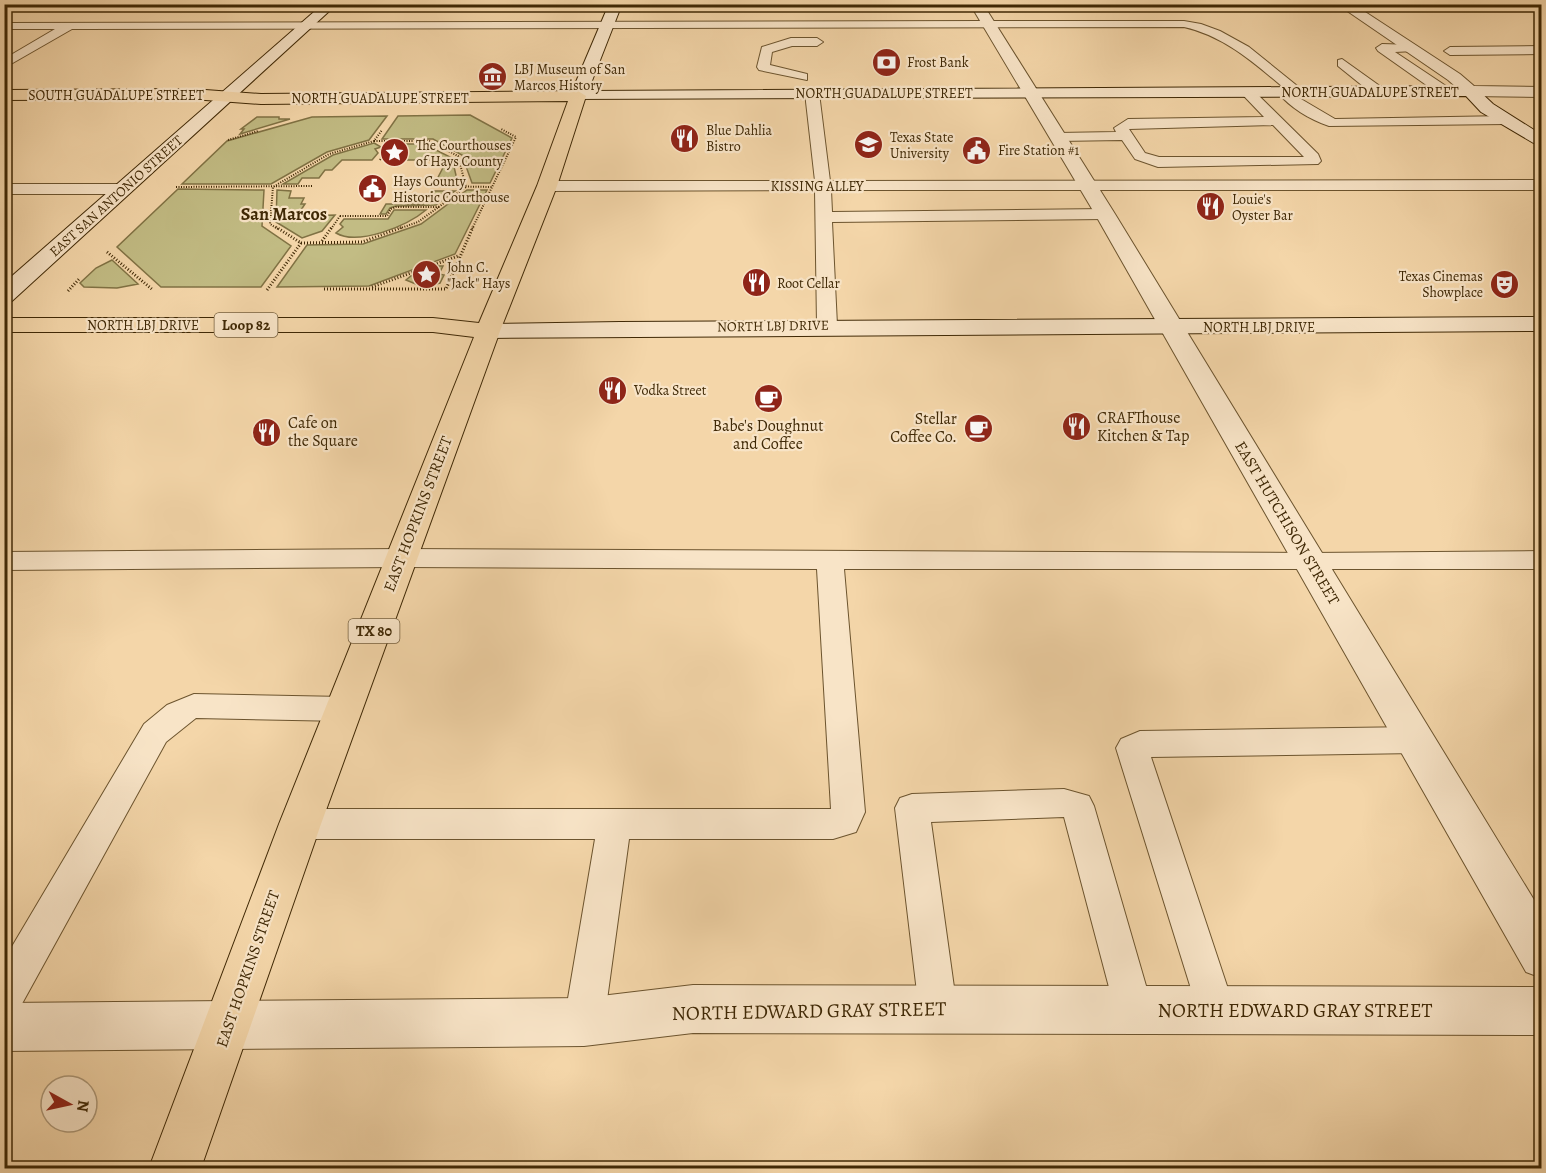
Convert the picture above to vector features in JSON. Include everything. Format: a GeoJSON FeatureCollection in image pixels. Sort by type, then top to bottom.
{"type":"FeatureCollection","features":[{"type":"Feature","properties":{"kind":"main road","name":"SOUTH GUADALUPE STREET"},"geometry":{"type":"LineString","coordinates":[[4,95],[192,94],[227,97]]}},
{"type":"Feature","properties":{"kind":"main road","name":"NORTH GUADALUPE STREET"},"geometry":{"type":"LineString","coordinates":[[227,97],[578,96]]}},
{"type":"Feature","properties":{"kind":"main road","name":"EAST HOPKINS STREET"},"geometry":{"type":"LineString","coordinates":[[175,1168],[300,824],[488,331],[547,186],[578,96]]}},
{"type":"Feature","properties":{"kind":"main road","name":"NORTH LBJ DRIVE"},"geometry":{"type":"LineString","coordinates":[[4,325],[433,325],[488,331]]}},
{"type":"Feature","properties":{"kind":"street","name":"EAST SAN ANTONIO STREET"},"geometry":{"type":"LineString","coordinates":[[4,296],[331,4]]}},
{"type":"Feature","properties":{"kind":"street"},"geometry":{"type":"LineString","coordinates":[[578,96],[604,28],[616,4]]}},
{"type":"Feature","properties":{"kind":"street","name":"EAST HUTCHISON STREET"},"geometry":{"type":"LineString","coordinates":[[976,4],[988,32],[1059,137],[1417,740],[1542,956]]}},
{"type":"Feature","properties":{"kind":"street"},"geometry":{"type":"LineString","coordinates":[[1343,4],[1418,53],[1507,120],[1542,143]]}},
{"type":"Feature","properties":{"kind":"street","name":"NORTH GUADALUPE STREET"},"geometry":{"type":"LineString","coordinates":[[578,96],[804,87],[1029,93],[1542,92]]}},
{"type":"Feature","properties":{"kind":"street","name":"NORTH LBJ DRIVE"},"geometry":{"type":"LineString","coordinates":[[488,331],[827,326],[1172,327],[1542,324]]}},
{"type":"Feature","properties":{"kind":"street","name":"NORTH EDWARD GRAY STREET"},"geometry":{"type":"LineString","coordinates":[[4,1027],[228,1027],[584,1022],[693,1009],[1542,1011]]}},
{"type":"Feature","properties":{"kind":"lane"},"geometry":{"type":"LineString","coordinates":[[4,26],[780,27],[988,32],[1184,24],[1204,26],[1239,44],[1290,92],[1301,108],[1319,119],[1334,123],[1507,120]]}},
{"type":"Feature","properties":{"kind":"lane"},"geometry":{"type":"LineString","coordinates":[[4,64],[70,26]]}},
{"type":"Feature","properties":{"kind":"lane"},"geometry":{"type":"LineString","coordinates":[[780,27],[780,32],[802,51],[804,87],[823,186],[827,326]]}},
{"type":"Feature","properties":{"kind":"lane"},"geometry":{"type":"LineString","coordinates":[[804,87],[763,67],[766,50],[791,42],[825,42]]}},
{"type":"Feature","properties":{"kind":"lane"},"geometry":{"type":"LineString","coordinates":[[1393,67],[1382,48],[1418,53],[1542,50]]}},
{"type":"Feature","properties":{"kind":"lane"},"geometry":{"type":"LineString","coordinates":[[1393,67],[1418,53]]}},
{"type":"Feature","properties":{"kind":"lane"},"geometry":{"type":"LineString","coordinates":[[1372,54],[1393,67],[1444,91]]}},
{"type":"Feature","properties":{"kind":"lane"},"geometry":{"type":"LineString","coordinates":[[1348,61],[1379,92]]}},
{"type":"Feature","properties":{"kind":"lane"},"geometry":{"type":"LineString","coordinates":[[1248,93],[1313,157],[1313,161],[1158,162],[1140,156],[1121,128],[1128,123],[1276,121]]}},
{"type":"Feature","properties":{"kind":"lane"},"geometry":{"type":"LineString","coordinates":[[1059,137],[1126,136]]}},
{"type":"Feature","properties":{"kind":"lane"},"geometry":{"type":"LineString","coordinates":[[1524,185],[1542,198]]}},
{"type":"Feature","properties":{"kind":"lane","name":"KISSING ALLEY"},"geometry":{"type":"LineString","coordinates":[[547,186],[1542,185]]}},
{"type":"Feature","properties":{"kind":"lane"},"geometry":{"type":"LineString","coordinates":[[4,189],[124,189]]}},
{"type":"Feature","properties":{"kind":"lane"},"geometry":{"type":"LineString","coordinates":[[825,217],[1105,214]]}},
{"type":"Feature","properties":{"kind":"lane"},"geometry":{"type":"LineString","coordinates":[[4,583],[18,561],[402,558],[1310,562],[1542,560]]}},
{"type":"Feature","properties":{"kind":"lane"},"geometry":{"type":"LineString","coordinates":[[300,824],[832,824],[844,822],[848,812],[830,561]]}},
{"type":"Feature","properties":{"kind":"lane"},"geometry":{"type":"LineString","coordinates":[[4,997],[155,733],[170,718],[181,710],[194,706],[344,709]]}},
{"type":"Feature","properties":{"kind":"lane"},"geometry":{"type":"LineString","coordinates":[[1216,1010],[1132,748],[1140,744],[1417,740]]}},
{"type":"Feature","properties":{"kind":"lane"},"geometry":{"type":"LineString","coordinates":[[938,1009],[912,808],[1064,803],[1077,806],[1134,1010]]}},
{"type":"Feature","properties":{"kind":"lane"},"geometry":{"type":"LineString","coordinates":[[584,1022],[614,824]]}},
{"type":"Feature","properties":{"kind":"path"},"geometry":{"type":"LineString","coordinates":[[374,141],[387,123]]}},
{"type":"Feature","properties":{"kind":"path"},"geometry":{"type":"LineString","coordinates":[[323,290],[446,290],[459,256],[516,137],[506,132]]}},
{"type":"Feature","properties":{"kind":"path"},"geometry":{"type":"LineString","coordinates":[[222,142],[229,135]]}},
{"type":"Feature","properties":{"kind":"path"},"geometry":{"type":"LineString","coordinates":[[273,186],[327,155],[374,141],[429,141],[458,156],[466,187]]}},
{"type":"Feature","properties":{"kind":"path"},"geometry":{"type":"LineString","coordinates":[[380,160],[393,141]]}},
{"type":"Feature","properties":{"kind":"path"},"geometry":{"type":"LineString","coordinates":[[183,179],[176,187],[313,186]]}},
{"type":"Feature","properties":{"kind":"path"},"geometry":{"type":"LineString","coordinates":[[273,186],[270,224],[301,243],[362,242],[418,222],[466,187]]}},
{"type":"Feature","properties":{"kind":"path"},"geometry":{"type":"LineString","coordinates":[[433,186],[492,187]]}},
{"type":"Feature","properties":{"kind":"path"},"geometry":{"type":"LineString","coordinates":[[321,242],[340,215],[387,216],[391,208],[396,207],[440,207]]}},
{"type":"Feature","properties":{"kind":"path"},"geometry":{"type":"LineString","coordinates":[[278,290],[267,290],[301,243]]}},
{"type":"Feature","properties":{"kind":"path"},"geometry":{"type":"LineString","coordinates":[[107,252],[153,290],[142,291]]}},
{"type":"Feature","properties":{"kind":"path"},"geometry":{"type":"LineString","coordinates":[[369,289],[459,256]]}},
{"type":"Feature","properties":{"kind":"path"},"geometry":{"type":"LineString","coordinates":[[77,291],[66,291],[82,275]]}},
{"type":"Feature","properties":{"kind":"shaded area"},"geometry":{"type":"Polygon","coordinates":[[[470,115],[512,138],[490,183],[472,183],[462,155],[433,139],[382,139],[398,116],[470,115]]]}},
{"type":"Feature","properties":{"kind":"shaded area"},"geometry":{"type":"Polygon","coordinates":[[[387,116],[369,140],[327,152],[271,184],[182,184],[227,141],[312,117],[387,116]]]}},
{"type":"Feature","properties":{"kind":"shaded area"},"geometry":{"type":"Polygon","coordinates":[[[257,117],[290,119],[240,134],[244,129],[241,129],[257,117]]]}},
{"type":"Feature","properties":{"kind":"shaded area"},"geometry":{"type":"Polygon","coordinates":[[[374,143],[381,147],[375,149],[378,153],[372,160],[342,160],[332,170],[325,170],[319,178],[302,178],[298,184],[283,184],[333,155],[374,143]]]}},
{"type":"Feature","properties":{"kind":"shaded area"},"geometry":{"type":"Polygon","coordinates":[[[407,144],[424,144],[452,158],[458,184],[435,183],[447,160],[385,160],[397,150],[396,147],[407,144]]]}},
{"type":"Feature","properties":{"kind":"shaded area"},"geometry":{"type":"Polygon","coordinates":[[[178,189],[264,190],[262,226],[291,246],[261,287],[161,287],[117,247],[178,189]]]}},
{"type":"Feature","properties":{"kind":"shaded area"},"geometry":{"type":"Polygon","coordinates":[[[277,190],[291,191],[289,198],[304,198],[301,204],[305,204],[297,216],[335,215],[322,231],[302,238],[276,222],[277,190]]]}},
{"type":"Feature","properties":{"kind":"shaded area"},"geometry":{"type":"Polygon","coordinates":[[[467,190],[487,190],[455,254],[369,286],[277,287],[307,245],[363,244],[421,224],[467,190]]]}},
{"type":"Feature","properties":{"kind":"shaded area"},"geometry":{"type":"Polygon","coordinates":[[[431,191],[455,191],[436,205],[396,206],[390,208],[386,214],[380,214],[386,204],[423,204],[431,191]]]}},
{"type":"Feature","properties":{"kind":"shaded area"},"geometry":{"type":"Polygon","coordinates":[[[394,210],[426,210],[395,228],[369,236],[345,236],[336,233],[343,227],[340,224],[344,219],[388,219],[394,210]]]}},
{"type":"Feature","properties":{"kind":"shaded area"},"geometry":{"type":"Polygon","coordinates":[[[112,260],[138,284],[117,288],[84,287],[80,283],[96,268],[112,260]]]}},
{"type":"Feature","properties":{"kind":"shaded area"},"geometry":{"type":"Polygon","coordinates":[[[436,266],[443,266],[439,274],[444,275],[440,283],[423,287],[406,280],[411,276],[436,266]]]}},
{"type":"Feature","properties":{"kind":"place","name":"Frost Bank"},"geometry":{"type":"Point","coordinates":[886,62]}},
{"type":"Feature","properties":{"kind":"place","name":"LBJ Museum of San Marcos History"},"geometry":{"type":"Point","coordinates":[493,77]}},
{"type":"Feature","properties":{"kind":"place","name":"Blue Dahlia Bistro"},"geometry":{"type":"Point","coordinates":[685,138]}},
{"type":"Feature","properties":{"kind":"place","name":"Texas State University"},"geometry":{"type":"Point","coordinates":[869,145]}},
{"type":"Feature","properties":{"kind":"place","name":"Fire Station #1"},"geometry":{"type":"Point","coordinates":[977,150]}},
{"type":"Feature","properties":{"kind":"place","name":"The Courthouses of Hays County"},"geometry":{"type":"Point","coordinates":[395,153]}},
{"type":"Feature","properties":{"kind":"place","name":"Hays County Historic Courthouse"},"geometry":{"type":"Point","coordinates":[372,189]}},
{"type":"Feature","properties":{"kind":"place","name":"Louie's Oyster Bar"},"geometry":{"type":"Point","coordinates":[1211,207]}},
{"type":"Feature","properties":{"kind":"place","name":"John C. \"Jack\" Hays"},"geometry":{"type":"Point","coordinates":[426,275]}},
{"type":"Feature","properties":{"kind":"place","name":"Root Cellar"},"geometry":{"type":"Point","coordinates":[756,283]}},
{"type":"Feature","properties":{"kind":"place","name":"Texas Cinemas Showplace"},"geometry":{"type":"Point","coordinates":[1504,284]}},
{"type":"Feature","properties":{"kind":"place","name":"Vodka Street"},"geometry":{"type":"Point","coordinates":[613,390]}},
{"type":"Feature","properties":{"kind":"place","name":"Babe's Doughnut and Coffee"},"geometry":{"type":"Point","coordinates":[768,398]}},
{"type":"Feature","properties":{"kind":"place","name":"CRAFThouse Kitchen & Tap"},"geometry":{"type":"Point","coordinates":[1076,427]}},
{"type":"Feature","properties":{"kind":"place","name":"Stellar Coffee Co."},"geometry":{"type":"Point","coordinates":[978,428]}},
{"type":"Feature","properties":{"kind":"place","name":"Cafe on the Square"},"geometry":{"type":"Point","coordinates":[267,432]}},
{"type":"Feature","properties":{"kind":"district","name":"San Marcos"},"geometry":{"type":"Point","coordinates":[284,214]}}]}
